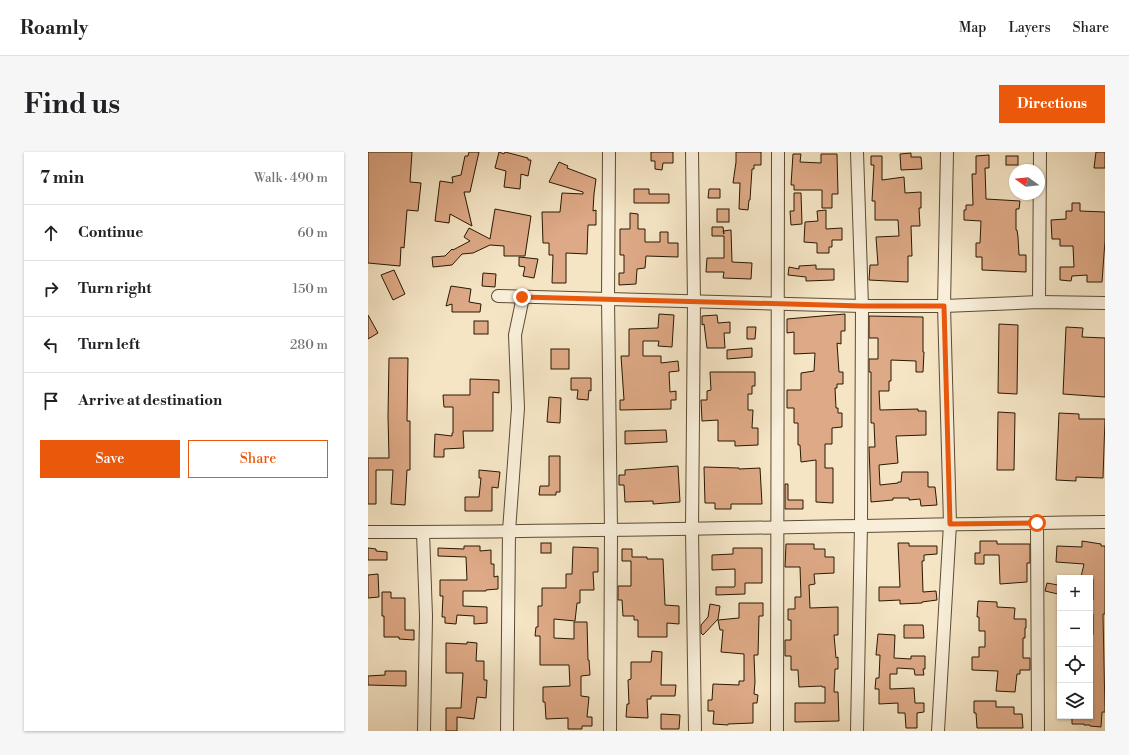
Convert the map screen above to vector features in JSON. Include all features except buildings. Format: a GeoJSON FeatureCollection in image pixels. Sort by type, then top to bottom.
{"type":"FeatureCollection","features":[{"type":"Feature","properties":{"kind":"street"},"geometry":{"type":"LineString","coordinates":[[609,152],[608,299],[611,530],[610,731]]}},
{"type":"Feature","properties":{"kind":"street"},"geometry":{"type":"LineString","coordinates":[[692,152],[694,302],[692,530],[695,731]]}},
{"type":"Feature","properties":{"kind":"street"},"geometry":{"type":"LineString","coordinates":[[777,731],[779,304],[778,152]]}},
{"type":"Feature","properties":{"kind":"street"},"geometry":{"type":"LineString","coordinates":[[857,152],[862,306],[861,525],[857,731]]}},
{"type":"Feature","properties":{"kind":"street"},"geometry":{"type":"LineString","coordinates":[[938,731],[950,524],[944,306],[947,152]]}},
{"type":"Feature","properties":{"kind":"street"},"geometry":{"type":"LineString","coordinates":[[1039,302],[1040,152]]}},
{"type":"Feature","properties":{"kind":"street"},"geometry":{"type":"LineString","coordinates":[[498,296],[862,306],[944,306],[1039,302],[1105,303]]}},
{"type":"Feature","properties":{"kind":"street"},"geometry":{"type":"LineString","coordinates":[[507,731],[508,531],[518,408],[515,335],[522,297]]}},
{"type":"Feature","properties":{"kind":"street"},"geometry":{"type":"LineString","coordinates":[[368,532],[692,530],[861,525],[1105,522]]}},
{"type":"Feature","properties":{"kind":"street"},"geometry":{"type":"LineString","coordinates":[[1037,523],[1038,731]]}},
{"type":"Feature","properties":{"kind":"street"},"geometry":{"type":"LineString","coordinates":[[423,532],[426,616],[424,731]]}},
{"type":"Feature","properties":{"kind":"route"},"geometry":{"type":"LineString","coordinates":[[522,297],[862,306],[944,306],[950,524],[1037,523]]}}]}
